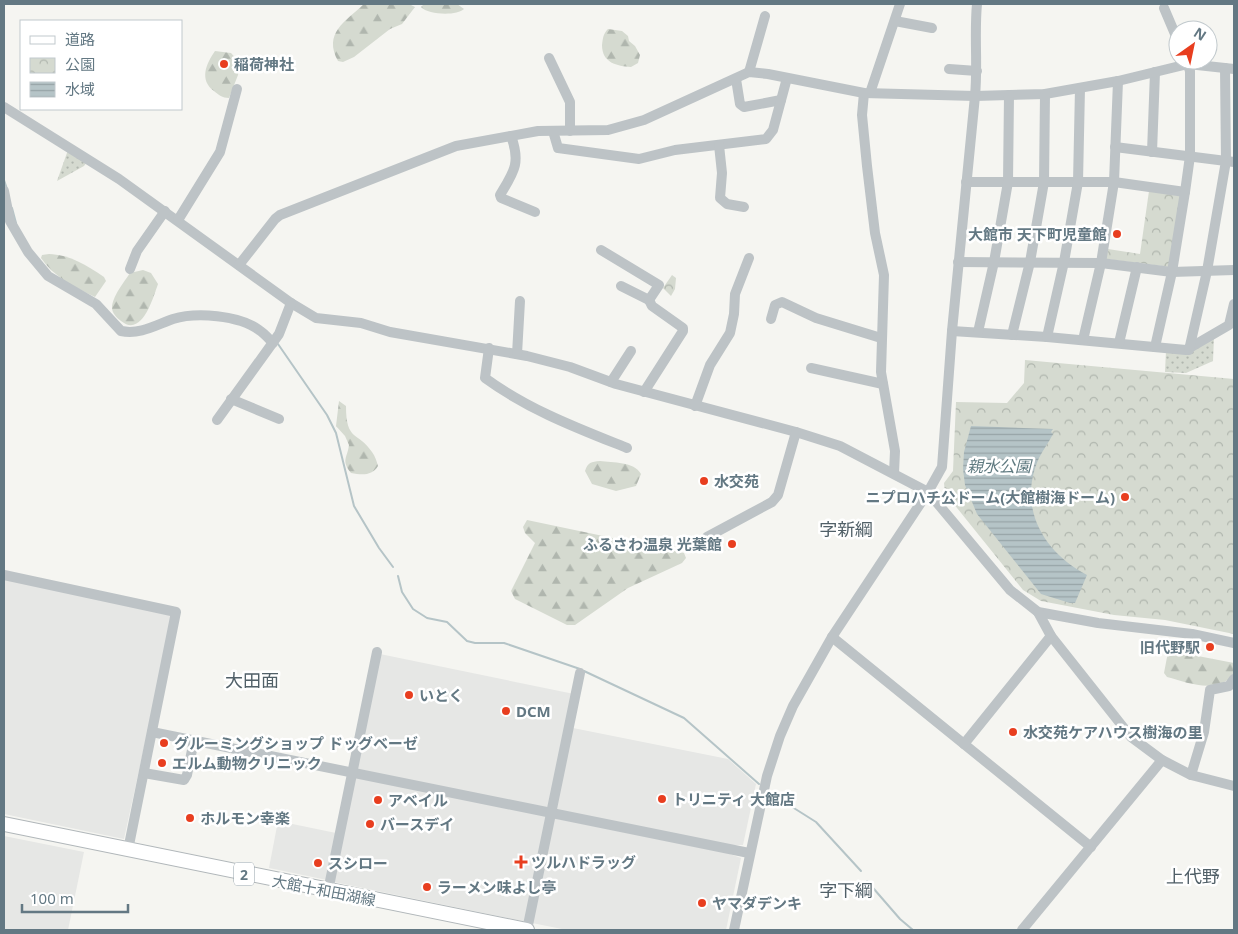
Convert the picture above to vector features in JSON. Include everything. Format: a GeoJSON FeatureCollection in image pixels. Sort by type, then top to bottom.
{"type":"FeatureCollection","features":[{"type":"Feature","properties":{"kind":"main road","name":"大館十和田湖線"},"geometry":{"type":"LineString","coordinates":[[4,824],[527,930]]}},
{"type":"Feature","properties":{"kind":"street"},"geometry":{"type":"LineString","coordinates":[[894,472],[895,452],[884,384],[881,338],[884,275],[875,233],[862,114],[867,93],[896,21],[900,4]]}},
{"type":"Feature","properties":{"kind":"street"},"geometry":{"type":"LineString","coordinates":[[734,930],[767,776],[780,736],[809,675],[928,492],[942,467],[958,262],[976,96],[977,71],[974,32],[977,4]]}},
{"type":"Feature","properties":{"kind":"street"},"geometry":{"type":"LineString","coordinates":[[1164,8],[1169,20]]}},
{"type":"Feature","properties":{"kind":"street"},"geometry":{"type":"LineString","coordinates":[[748,72],[765,16]]}},
{"type":"Feature","properties":{"kind":"street"},"geometry":{"type":"LineString","coordinates":[[896,21],[932,28]]}},
{"type":"Feature","properties":{"kind":"street"},"geometry":{"type":"LineString","coordinates":[[549,58],[570,102],[570,131]]}},
{"type":"Feature","properties":{"kind":"street"},"geometry":{"type":"LineString","coordinates":[[239,265],[275,219],[280,216],[456,146],[553,131],[608,130],[644,120],[748,72],[867,93],[976,96],[1045,94],[1118,81],[1168,68]]}},
{"type":"Feature","properties":{"kind":"street"},"geometry":{"type":"LineString","coordinates":[[949,69],[977,71]]}},
{"type":"Feature","properties":{"kind":"street"},"geometry":{"type":"LineString","coordinates":[[1189,350],[1230,162],[1229,69]]}},
{"type":"Feature","properties":{"kind":"street"},"geometry":{"type":"LineString","coordinates":[[1155,347],[1172,272],[1186,192],[1190,156],[1190,70]]}},
{"type":"Feature","properties":{"kind":"street"},"geometry":{"type":"LineString","coordinates":[[1152,152],[1155,72]]}},
{"type":"Feature","properties":{"kind":"street"},"geometry":{"type":"LineString","coordinates":[[553,131],[558,148],[639,159],[675,150],[766,139],[773,130],[787,78]]}},
{"type":"Feature","properties":{"kind":"street"},"geometry":{"type":"LineString","coordinates":[[736,79],[740,104],[744,106],[781,100]]}},
{"type":"Feature","properties":{"kind":"street"},"geometry":{"type":"LineString","coordinates":[[1083,340],[1101,263],[1114,182],[1118,81]]}},
{"type":"Feature","properties":{"kind":"street"},"geometry":{"type":"LineString","coordinates":[[1047,337],[1064,262],[1078,182],[1080,88]]}},
{"type":"Feature","properties":{"kind":"street"},"geometry":{"type":"LineString","coordinates":[[178,220],[220,152],[237,89]]}},
{"type":"Feature","properties":{"kind":"street"},"geometry":{"type":"LineString","coordinates":[[1012,335],[1030,262],[1044,182],[1045,94]]}},
{"type":"Feature","properties":{"kind":"street"},"geometry":{"type":"LineString","coordinates":[[978,332],[994,262],[1008,182],[1009,95]]}},
{"type":"Feature","properties":{"kind":"street"},"geometry":{"type":"LineString","coordinates":[[4,107],[119,178],[291,303],[316,318],[360,323],[390,332],[489,348],[570,367],[644,392],[796,432],[840,446],[894,472],[928,492],[1010,590],[1038,612],[1051,636],[1131,737],[1162,760],[1192,775],[1234,786]]}},
{"type":"Feature","properties":{"kind":"street"},"geometry":{"type":"LineString","coordinates":[[511,136],[517,151],[517,160],[512,177],[500,198],[536,212]]}},
{"type":"Feature","properties":{"kind":"street"},"geometry":{"type":"LineString","coordinates":[[718,145],[722,173],[720,198],[727,204],[744,207]]}},
{"type":"Feature","properties":{"kind":"street"},"geometry":{"type":"LineString","coordinates":[[1115,147],[1230,162]]}},
{"type":"Feature","properties":{"kind":"street"},"geometry":{"type":"LineString","coordinates":[[966,182],[1114,182],[1186,192]]}},
{"type":"Feature","properties":{"kind":"street"},"geometry":{"type":"LineString","coordinates":[[4,191],[6,207],[18,237],[48,276],[96,304],[121,331],[138,332],[175,318],[210,316],[259,329],[273,343]]}},
{"type":"Feature","properties":{"kind":"street"},"geometry":{"type":"LineString","coordinates":[[130,269],[137,250],[165,211]]}},
{"type":"Feature","properties":{"kind":"street"},"geometry":{"type":"LineString","coordinates":[[601,250],[659,285],[649,300]]}},
{"type":"Feature","properties":{"kind":"street"},"geometry":{"type":"LineString","coordinates":[[695,406],[710,365],[730,333],[734,314],[735,294],[748,258]]}},
{"type":"Feature","properties":{"kind":"street"},"geometry":{"type":"LineString","coordinates":[[958,262],[1101,263],[1172,272],[1234,270]]}},
{"type":"Feature","properties":{"kind":"street"},"geometry":{"type":"LineString","coordinates":[[1119,344],[1137,267]]}},
{"type":"Feature","properties":{"kind":"street"},"geometry":{"type":"LineString","coordinates":[[621,286],[649,300],[652,306],[683,328],[644,392]]}},
{"type":"Feature","properties":{"kind":"street"},"geometry":{"type":"LineString","coordinates":[[517,354],[520,302]]}},
{"type":"Feature","properties":{"kind":"street"},"geometry":{"type":"LineString","coordinates":[[771,319],[775,305],[782,302],[816,318],[881,338]]}},
{"type":"Feature","properties":{"kind":"street"},"geometry":{"type":"LineString","coordinates":[[217,420],[273,343],[291,303]]}},
{"type":"Feature","properties":{"kind":"street"},"geometry":{"type":"LineString","coordinates":[[952,331],[1047,337],[1189,350],[1229,325],[1234,304]]}},
{"type":"Feature","properties":{"kind":"street"},"geometry":{"type":"LineString","coordinates":[[489,348],[485,378],[509,396],[548,417],[627,448]]}},
{"type":"Feature","properties":{"kind":"street"},"geometry":{"type":"LineString","coordinates":[[610,382],[631,351]]}},
{"type":"Feature","properties":{"kind":"street"},"geometry":{"type":"LineString","coordinates":[[811,368],[884,384]]}},
{"type":"Feature","properties":{"kind":"street"},"geometry":{"type":"LineString","coordinates":[[231,399],[279,419]]}},
{"type":"Feature","properties":{"kind":"street"},"geometry":{"type":"LineString","coordinates":[[707,537],[772,502],[778,495],[796,432]]}},
{"type":"Feature","properties":{"kind":"street"},"geometry":{"type":"LineString","coordinates":[[4,575],[176,612],[128,850]]}},
{"type":"Feature","properties":{"kind":"street"},"geometry":{"type":"LineString","coordinates":[[1038,612],[1098,623],[1192,634],[1234,643]]}},
{"type":"Feature","properties":{"kind":"street"},"geometry":{"type":"LineString","coordinates":[[964,744],[1051,636]]}},
{"type":"Feature","properties":{"kind":"street"},"geometry":{"type":"LineString","coordinates":[[832,637],[1091,847]]}},
{"type":"Feature","properties":{"kind":"street"},"geometry":{"type":"LineString","coordinates":[[328,891],[377,652]]}},
{"type":"Feature","properties":{"kind":"street"},"geometry":{"type":"LineString","coordinates":[[527,930],[580,673]]}},
{"type":"Feature","properties":{"kind":"street"},"geometry":{"type":"LineString","coordinates":[[1192,775],[1204,732],[1210,690],[1229,686],[1234,679]]}},
{"type":"Feature","properties":{"kind":"street"},"geometry":{"type":"LineString","coordinates":[[152,732],[749,853]]}},
{"type":"Feature","properties":{"kind":"street"},"geometry":{"type":"LineString","coordinates":[[144,773],[184,780],[188,775],[194,740]]}},
{"type":"Feature","properties":{"kind":"street"},"geometry":{"type":"LineString","coordinates":[[1022,930],[1162,760]]}},
{"type":"Feature","properties":{"kind":"shaded area"},"geometry":{"type":"Polygon","coordinates":[[[4,577],[168,612],[172,619],[124,839],[4,814],[4,577]]]}},
{"type":"Feature","properties":{"kind":"shaded area"},"geometry":{"type":"Polygon","coordinates":[[[380,654],[574,694],[550,810],[356,770],[380,654]]]}},
{"type":"Feature","properties":{"kind":"shaded area"},"geometry":{"type":"Polygon","coordinates":[[[573,728],[728,759],[756,784],[743,845],[726,845],[555,811],[573,728]]]}},
{"type":"Feature","properties":{"kind":"shaded area"},"geometry":{"type":"Polygon","coordinates":[[[355,775],[546,815],[527,922],[334,882],[355,775]]]}},
{"type":"Feature","properties":{"kind":"shaded area"},"geometry":{"type":"Polygon","coordinates":[[[554,818],[727,853],[741,858],[726,930],[567,930],[532,923],[554,818]]]}},
{"type":"Feature","properties":{"kind":"shaded area"},"geometry":{"type":"Polygon","coordinates":[[[278,821],[336,833],[327,880],[269,868],[278,821]]]}},
{"type":"Feature","properties":{"kind":"shaded area"},"geometry":{"type":"Polygon","coordinates":[[[4,836],[84,852],[68,930],[4,930],[4,836]]]}},
{"type":"Feature","properties":{"kind":"green space"},"geometry":{"type":"Polygon","coordinates":[[[364,4],[409,4],[415,7],[402,24],[390,29],[354,57],[343,62],[338,61],[333,43],[335,35],[343,23],[364,4]]]}},
{"type":"Feature","properties":{"kind":"green space"},"geometry":{"type":"Polygon","coordinates":[[[424,4],[457,4],[464,9],[449,14],[436,13],[421,7],[424,4]]]}},
{"type":"Feature","properties":{"kind":"green space"},"geometry":{"type":"Polygon","coordinates":[[[608,29],[622,31],[628,36],[629,41],[635,46],[640,55],[638,63],[631,67],[626,67],[607,60],[602,45],[604,34],[608,29]]]}},
{"type":"Feature","properties":{"kind":"green space"},"geometry":{"type":"Polygon","coordinates":[[[215,51],[231,53],[240,63],[238,75],[229,98],[219,95],[209,87],[205,77],[207,66],[215,51]]]}},
{"type":"Feature","properties":{"kind":"green space"},"geometry":{"type":"Polygon","coordinates":[[[68,150],[87,162],[84,166],[57,181],[68,150]]]}},
{"type":"Feature","properties":{"kind":"green space"},"geometry":{"type":"Polygon","coordinates":[[[1149,191],[1181,196],[1170,267],[1106,259],[1108,249],[1140,254],[1149,191]]]}},
{"type":"Feature","properties":{"kind":"green space"},"geometry":{"type":"Polygon","coordinates":[[[42,255],[64,256],[78,261],[104,277],[106,281],[95,297],[72,285],[52,271],[41,258],[42,255]]]}},
{"type":"Feature","properties":{"kind":"green space"},"geometry":{"type":"Polygon","coordinates":[[[143,270],[151,273],[158,284],[146,314],[135,324],[128,325],[121,321],[112,310],[114,299],[130,273],[143,270]]]}},
{"type":"Feature","properties":{"kind":"green space"},"geometry":{"type":"Polygon","coordinates":[[[672,275],[676,278],[675,289],[671,296],[663,288],[672,275]]]}},
{"type":"Feature","properties":{"kind":"green space"},"geometry":{"type":"Polygon","coordinates":[[[1214,337],[1213,361],[1186,373],[1165,372],[1166,351],[1214,337]]]}},
{"type":"Feature","properties":{"kind":"green space"},"geometry":{"type":"Polygon","coordinates":[[[1025,360],[1234,379],[1234,634],[1165,620],[1114,615],[1041,601],[1023,590],[945,493],[944,483],[953,471],[956,402],[1007,403],[1024,383],[1025,360]]]}},
{"type":"Feature","properties":{"kind":"green space"},"geometry":{"type":"Polygon","coordinates":[[[339,401],[346,406],[348,425],[351,431],[367,445],[376,459],[378,466],[373,472],[363,474],[351,473],[346,465],[349,445],[345,436],[336,426],[339,401]]]}},
{"type":"Feature","properties":{"kind":"green space"},"geometry":{"type":"Polygon","coordinates":[[[600,461],[623,463],[638,470],[641,474],[636,486],[616,491],[592,484],[585,471],[590,463],[600,461]]]}},
{"type":"Feature","properties":{"kind":"green space"},"geometry":{"type":"Polygon","coordinates":[[[527,520],[684,553],[686,558],[682,563],[628,588],[575,625],[567,625],[515,599],[511,591],[535,543],[525,533],[523,527],[527,520]]]}},
{"type":"Feature","properties":{"kind":"green space"},"geometry":{"type":"Polygon","coordinates":[[[1172,651],[1234,663],[1234,675],[1227,681],[1210,686],[1193,684],[1167,677],[1164,673],[1168,652],[1172,651]]]}},
{"type":"Feature","properties":{"kind":"water","name":"親水公園"},"geometry":{"type":"Polygon","coordinates":[[[971,426],[1053,429],[1051,432],[1053,434],[1039,458],[1033,476],[1031,494],[1033,510],[1038,526],[1047,541],[1058,554],[1087,575],[1075,603],[1041,594],[977,514],[965,485],[963,469],[964,452],[971,426]]]}},
{"type":"Feature","properties":{"kind":"waterway"},"geometry":{"type":"LineString","coordinates":[[4,180],[7,189]]}},
{"type":"Feature","properties":{"kind":"waterway"},"geometry":{"type":"LineString","coordinates":[[12,208],[16,223]]}},
{"type":"Feature","properties":{"kind":"waterway"},"geometry":{"type":"LineString","coordinates":[[278,344],[327,415],[336,433],[354,506],[379,548],[393,567]]}},
{"type":"Feature","properties":{"kind":"waterway"},"geometry":{"type":"LineString","coordinates":[[398,576],[402,592],[413,609],[427,618],[447,622],[467,641],[475,643],[504,643],[580,669]]}},
{"type":"Feature","properties":{"kind":"waterway"},"geometry":{"type":"LineString","coordinates":[[584,671],[684,718],[759,784]]}},
{"type":"Feature","properties":{"kind":"waterway"},"geometry":{"type":"LineString","coordinates":[[770,793],[816,822],[861,871]]}},
{"type":"Feature","properties":{"kind":"waterway"},"geometry":{"type":"LineString","coordinates":[[867,881],[900,919],[913,930]]}},
{"type":"Feature","properties":{"kind":"place","name":"稲荷神社"},"geometry":{"type":"Point","coordinates":[224,64]}},
{"type":"Feature","properties":{"kind":"place","name":"大館市 天下町児童館"},"geometry":{"type":"Point","coordinates":[1117,234]}},
{"type":"Feature","properties":{"kind":"place","name":"水交苑"},"geometry":{"type":"Point","coordinates":[704,481]}},
{"type":"Feature","properties":{"kind":"place","name":"ニプロハチ公ドーム(大館樹海ドーム)"},"geometry":{"type":"Point","coordinates":[1125,497]}},
{"type":"Feature","properties":{"kind":"place","name":"ふるさわ温泉 光葉館"},"geometry":{"type":"Point","coordinates":[732,544]}},
{"type":"Feature","properties":{"kind":"place","name":"旧代野駅"},"geometry":{"type":"Point","coordinates":[1210,647]}},
{"type":"Feature","properties":{"kind":"place","name":"いとく"},"geometry":{"type":"Point","coordinates":[409,695]}},
{"type":"Feature","properties":{"kind":"place","name":"DCM"},"geometry":{"type":"Point","coordinates":[506,711]}},
{"type":"Feature","properties":{"kind":"place","name":"水交苑ケアハウス樹海の里"},"geometry":{"type":"Point","coordinates":[1013,732]}},
{"type":"Feature","properties":{"kind":"place","name":"グルーミングショップ ドッグベーゼ"},"geometry":{"type":"Point","coordinates":[164,743]}},
{"type":"Feature","properties":{"kind":"place","name":"エルム動物クリニック"},"geometry":{"type":"Point","coordinates":[162,763]}},
{"type":"Feature","properties":{"kind":"place","name":"トリニティ 大館店"},"geometry":{"type":"Point","coordinates":[662,799]}},
{"type":"Feature","properties":{"kind":"place","name":"アベイル"},"geometry":{"type":"Point","coordinates":[378,800]}},
{"type":"Feature","properties":{"kind":"place","name":"ホルモン幸楽"},"geometry":{"type":"Point","coordinates":[190,818]}},
{"type":"Feature","properties":{"kind":"place","name":"バースデイ"},"geometry":{"type":"Point","coordinates":[370,824]}},
{"type":"Feature","properties":{"kind":"place","name":"ツルハドラッグ"},"geometry":{"type":"Point","coordinates":[521,862]}},
{"type":"Feature","properties":{"kind":"place","name":"スシロー"},"geometry":{"type":"Point","coordinates":[318,863]}},
{"type":"Feature","properties":{"kind":"place","name":"ラーメン味よし亭"},"geometry":{"type":"Point","coordinates":[427,887]}},
{"type":"Feature","properties":{"kind":"place","name":"ヤマダデンキ"},"geometry":{"type":"Point","coordinates":[702,903]}},
{"type":"Feature","properties":{"kind":"district","name":"字新綱"},"geometry":{"type":"Point","coordinates":[846,529]}},
{"type":"Feature","properties":{"kind":"district","name":"大田面"},"geometry":{"type":"Point","coordinates":[252,680]}},
{"type":"Feature","properties":{"kind":"district","name":"上代野"},"geometry":{"type":"Point","coordinates":[1193,876]}},
{"type":"Feature","properties":{"kind":"district","name":"字下綱"},"geometry":{"type":"Point","coordinates":[846,890]}}]}
